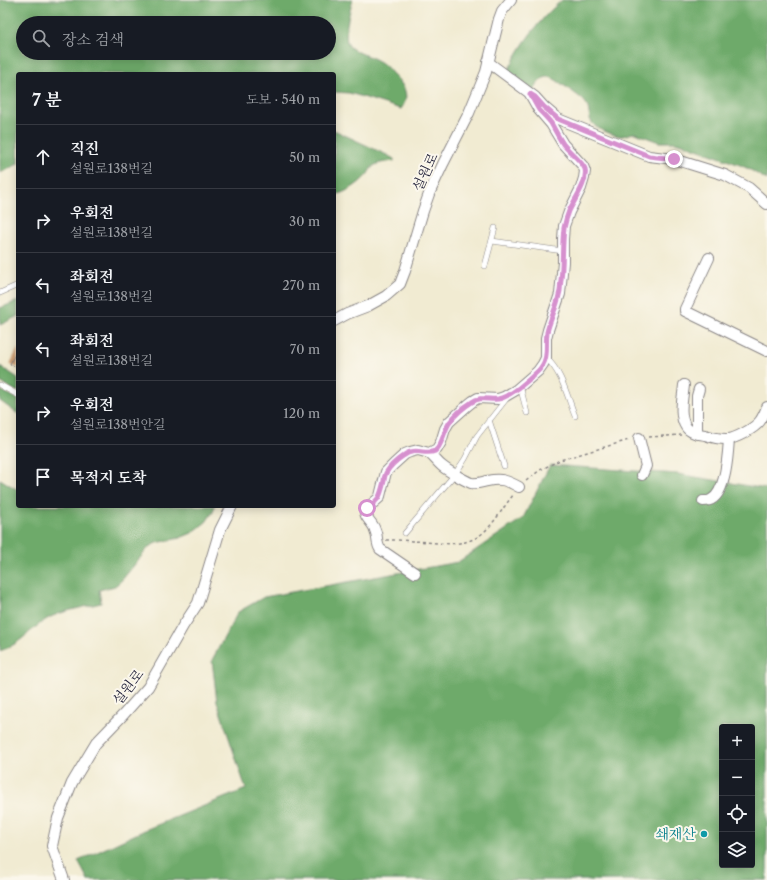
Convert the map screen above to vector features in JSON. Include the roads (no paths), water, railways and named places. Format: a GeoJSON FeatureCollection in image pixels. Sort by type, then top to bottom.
{"type":"FeatureCollection","features":[{"type":"Feature","properties":{"kind":"street","name":"설원로"},"geometry":{"type":"LineString","coordinates":[[336,320],[368,306],[386,296],[400,284],[429,194],[469,113],[486,72],[499,19],[502,11],[509,1]]}},
{"type":"Feature","properties":{"kind":"street"},"geometry":{"type":"LineString","coordinates":[[488,62],[535,97],[558,119],[649,156],[674,159],[725,175],[749,188],[767,204]]}},
{"type":"Feature","properties":{"kind":"street"},"geometry":{"type":"LineString","coordinates":[[429,453],[437,449],[449,422],[473,401],[478,398],[498,399],[511,393],[538,371],[546,358],[546,338],[560,294],[564,226],[581,188],[585,171],[583,166],[564,144],[530,94]]}},
{"type":"Feature","properties":{"kind":"street"},"geometry":{"type":"LineString","coordinates":[[709,258],[685,311],[767,351]]}},
{"type":"Feature","properties":{"kind":"street"},"geometry":{"type":"LineString","coordinates":[[684,384],[683,420],[686,427],[697,434],[727,440],[732,439],[757,424],[767,407]]}},
{"type":"Feature","properties":{"kind":"street"},"geometry":{"type":"LineString","coordinates":[[697,434],[698,389]]}},
{"type":"Feature","properties":{"kind":"street"},"geometry":{"type":"LineString","coordinates":[[639,438],[646,466],[642,475]]}},
{"type":"Feature","properties":{"kind":"street"},"geometry":{"type":"LineString","coordinates":[[703,501],[712,500],[716,497],[720,488],[726,472],[729,439]]}},
{"type":"Feature","properties":{"kind":"street"},"geometry":{"type":"LineString","coordinates":[[415,573],[380,549],[378,546],[375,528],[364,512],[380,496],[386,472],[405,454],[418,450],[429,453],[442,466],[472,483],[502,480],[508,481],[519,487]]}},
{"type":"Feature","properties":{"kind":"street","name":"설원로"},"geometry":{"type":"LineString","coordinates":[[64,880],[52,846],[58,818],[72,783],[96,743],[148,687],[198,603],[220,530],[231,508]]}},
{"type":"Feature","properties":{"kind":"lane"},"geometry":{"type":"LineString","coordinates":[[485,266],[495,228]]}},
{"type":"Feature","properties":{"kind":"lane"},"geometry":{"type":"LineString","coordinates":[[492,241],[563,251]]}},
{"type":"Feature","properties":{"kind":"lane"},"geometry":{"type":"LineString","coordinates":[[0,293],[16,286]]}},
{"type":"Feature","properties":{"kind":"lane"},"geometry":{"type":"LineString","coordinates":[[546,358],[558,372],[575,416]]}},
{"type":"Feature","properties":{"kind":"lane"},"geometry":{"type":"LineString","coordinates":[[0,385],[16,394]]}},
{"type":"Feature","properties":{"kind":"lane"},"geometry":{"type":"LineString","coordinates":[[520,386],[527,413]]}},
{"type":"Feature","properties":{"kind":"lane"},"geometry":{"type":"LineString","coordinates":[[405,533],[455,474],[477,436],[511,393]]}},
{"type":"Feature","properties":{"kind":"lane"},"geometry":{"type":"LineString","coordinates":[[489,420],[504,466]]}},
{"type":"Feature","properties":{"kind":"place","name":"쇄재산"},"geometry":{"type":"Point","coordinates":[704,834]}}]}
